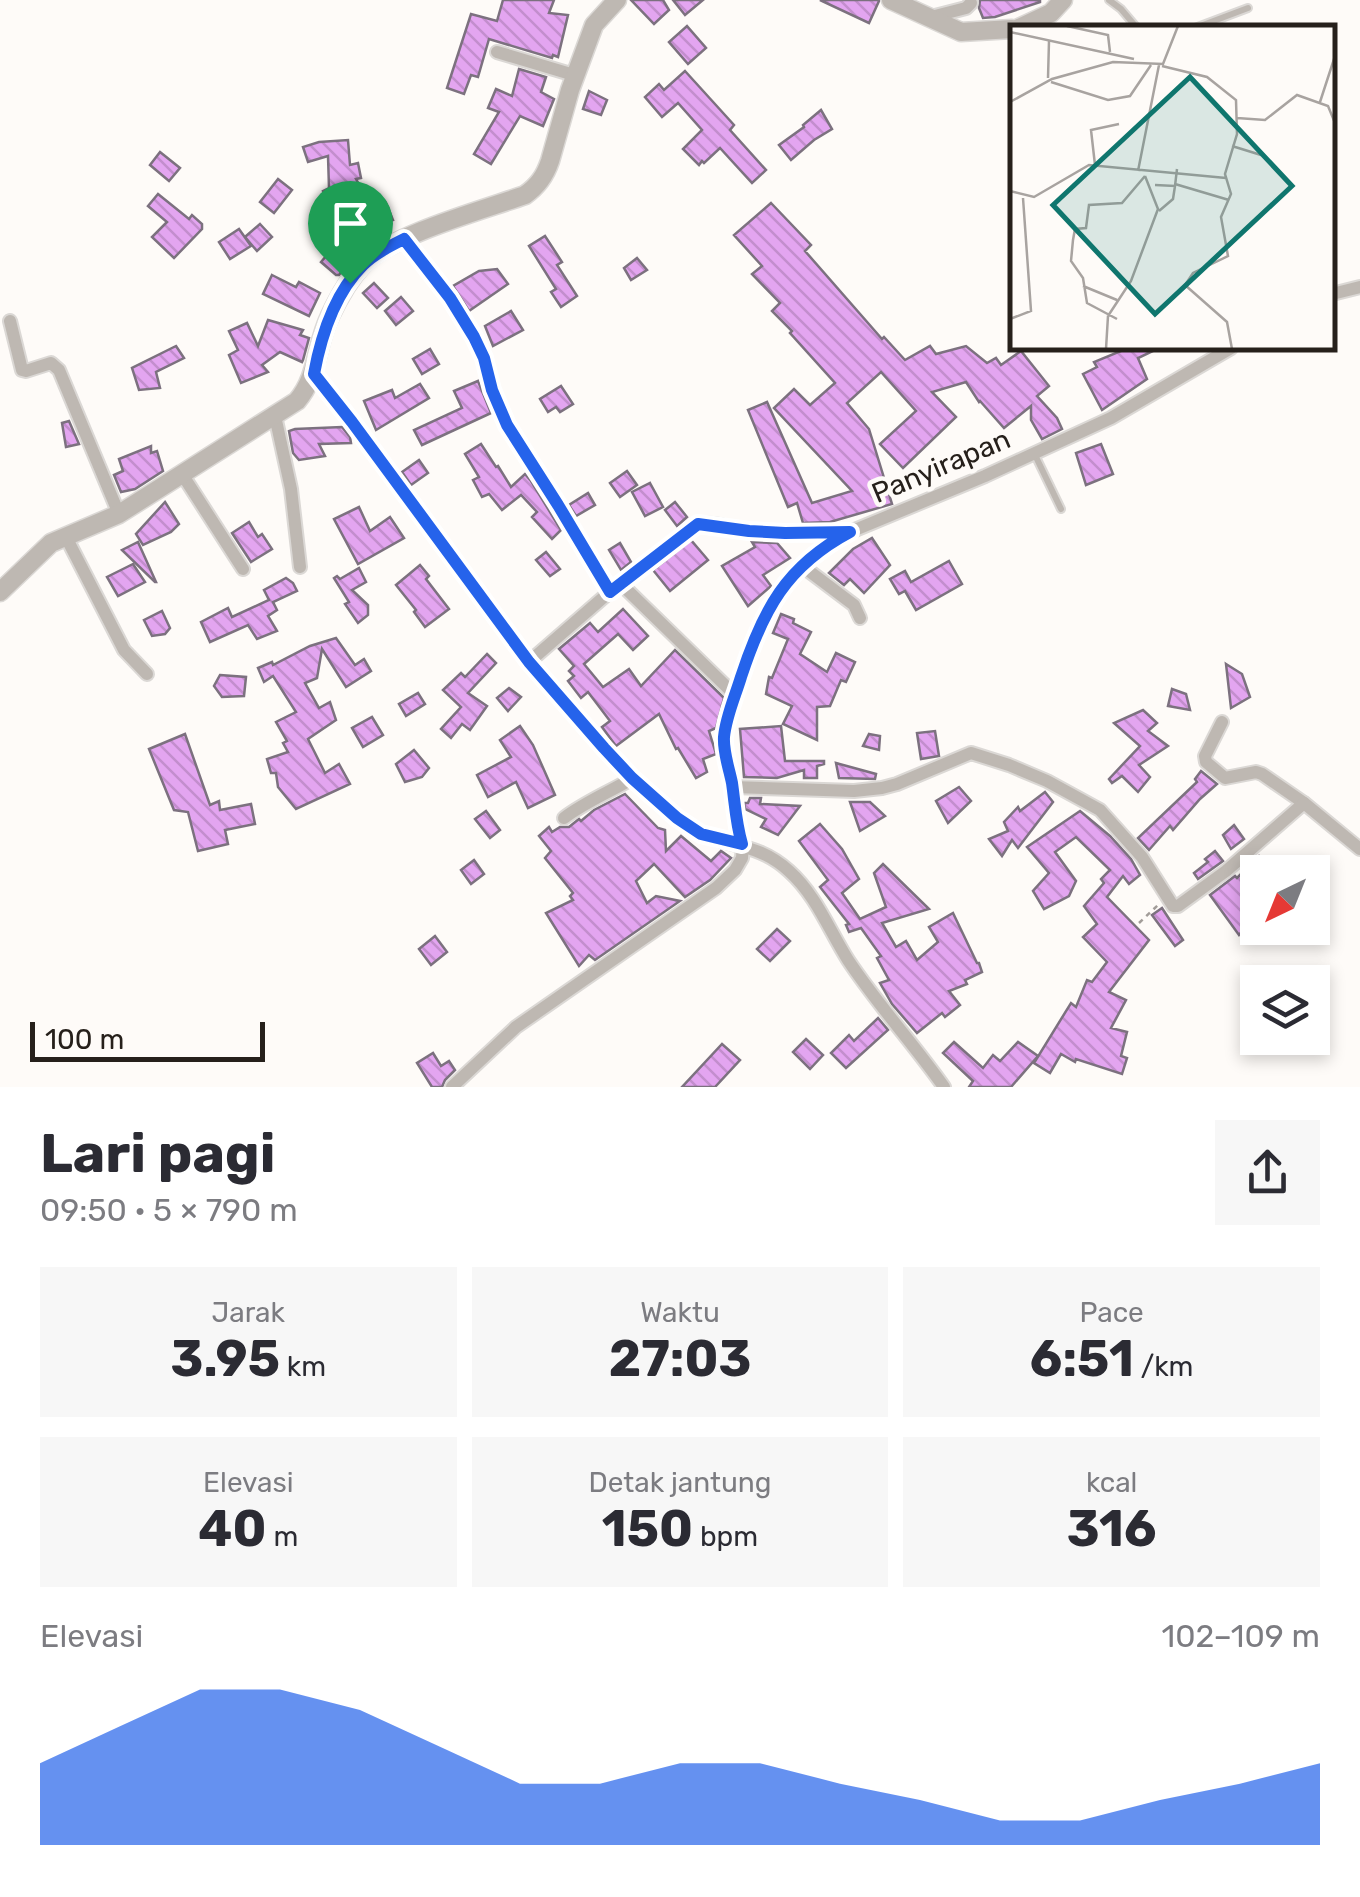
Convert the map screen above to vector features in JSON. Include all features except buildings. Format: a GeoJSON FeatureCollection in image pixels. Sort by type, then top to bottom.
{"type":"FeatureCollection","features":[{"type":"Feature","properties":{"kind":"street"},"geometry":{"type":"LineString","coordinates":[[0,592],[51,544],[118,514],[301,397],[314,374],[320,340],[331,314],[364,264],[404,239],[534,189],[546,172],[574,75],[594,25],[617,0]]}},
{"type":"Feature","properties":{"kind":"street"},"geometry":{"type":"LineString","coordinates":[[891,0],[961,32],[1010,28]]}},
{"type":"Feature","properties":{"kind":"street"},"geometry":{"type":"LineString","coordinates":[[1023,25],[1051,13],[1063,0]]}},
{"type":"Feature","properties":{"kind":"street"},"geometry":{"type":"LineString","coordinates":[[931,17],[966,8],[970,3]]}},
{"type":"Feature","properties":{"kind":"street"},"geometry":{"type":"LineString","coordinates":[[497,52],[574,75]]}},
{"type":"Feature","properties":{"kind":"street"},"geometry":{"type":"LineString","coordinates":[[404,239],[450,298],[474,337],[507,425],[615,588],[735,695]]}},
{"type":"Feature","properties":{"kind":"street"},"geometry":{"type":"LineString","coordinates":[[1335,293],[1360,287]]}},
{"type":"Feature","properties":{"kind":"street"},"geometry":{"type":"LineString","coordinates":[[10,321],[22,370],[50,363],[58,370],[118,514]]}},
{"type":"Feature","properties":{"kind":"street","name":"Panyirapan"},"geometry":{"type":"LineString","coordinates":[[742,844],[724,740],[727,719],[762,620],[801,565],[825,545],[850,532],[1111,418],[1228,350]]}},
{"type":"Feature","properties":{"kind":"street"},"geometry":{"type":"LineString","coordinates":[[314,374],[529,662],[632,778],[677,818],[701,834],[767,854],[788,870],[805,888],[873,996],[944,1087]]}},
{"type":"Feature","properties":{"kind":"street"},"geometry":{"type":"LineString","coordinates":[[275,416],[291,489],[300,567]]}},
{"type":"Feature","properties":{"kind":"street"},"geometry":{"type":"LineString","coordinates":[[182,474],[244,569]]}},
{"type":"Feature","properties":{"kind":"street"},"geometry":{"type":"LineString","coordinates":[[529,662],[698,524],[785,533],[850,532]]}},
{"type":"Feature","properties":{"kind":"street"},"geometry":{"type":"LineString","coordinates":[[66,538],[124,650],[148,674]]}},
{"type":"Feature","properties":{"kind":"street"},"geometry":{"type":"LineString","coordinates":[[801,565],[854,605],[860,618]]}},
{"type":"Feature","properties":{"kind":"street"},"geometry":{"type":"LineString","coordinates":[[1222,722],[1205,756],[1206,762],[1225,778],[1262,774],[1360,850]]}},
{"type":"Feature","properties":{"kind":"street"},"geometry":{"type":"LineString","coordinates":[[732,788],[861,791],[894,785],[972,753],[984,756],[1047,781],[1100,810],[1142,858],[1173,906],[1226,871],[1304,803]]}},
{"type":"Feature","properties":{"kind":"street"},"geometry":{"type":"LineString","coordinates":[[564,818],[632,778]]}},
{"type":"Feature","properties":{"kind":"street"},"geometry":{"type":"LineString","coordinates":[[452,1087],[526,1020],[716,888],[741,862],[742,844]]}},
{"type":"Feature","properties":{"kind":"lane"},"geometry":{"type":"LineString","coordinates":[[1109,0],[1134,25]]}},
{"type":"Feature","properties":{"kind":"lane"},"geometry":{"type":"LineString","coordinates":[[1203,25],[1248,8]]}},
{"type":"Feature","properties":{"kind":"lane"},"geometry":{"type":"LineString","coordinates":[[1034,454],[1061,509]]}},
{"type":"Feature","properties":{"kind":"path"},"geometry":{"type":"LineString","coordinates":[[1139,923],[1166,897]]}},
{"type":"Feature","properties":{"kind":"route"},"geometry":{"type":"LineString","coordinates":[[404,239],[450,298],[474,337],[507,425],[610,592],[702,522],[749,531],[850,532],[825,545],[801,565],[772,602],[754,638],[730,707],[724,740],[742,844],[701,834],[677,818],[604,748],[529,662],[314,374],[320,340],[350,283],[364,264],[404,239]]}}]}
